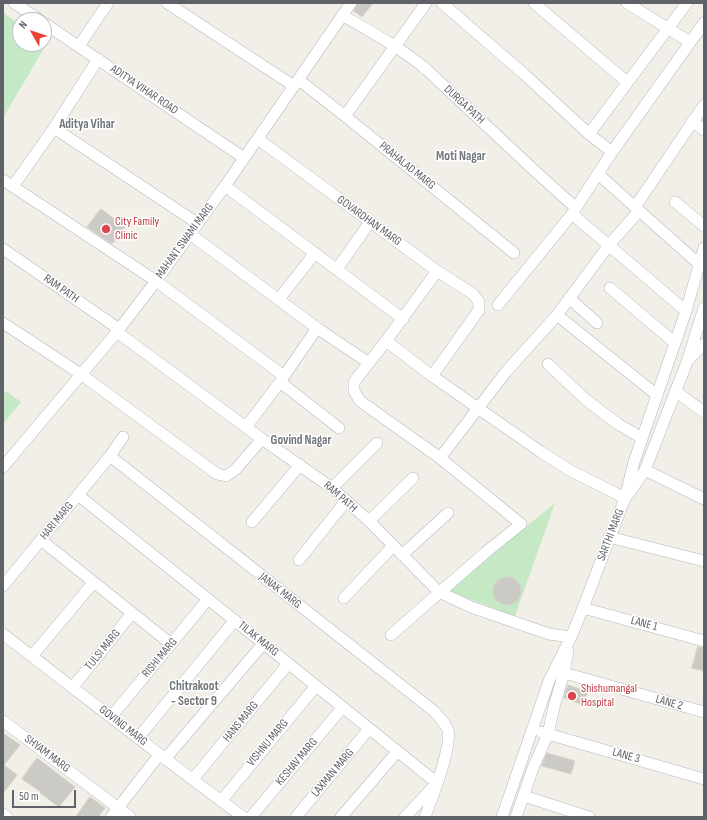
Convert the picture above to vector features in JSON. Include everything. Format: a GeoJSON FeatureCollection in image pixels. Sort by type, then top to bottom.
{"type":"FeatureCollection","features":[{"type":"Feature","properties":{"kind":"street"},"geometry":{"type":"LineString","coordinates":[[14,3],[28,12]]}},
{"type":"Feature","properties":{"kind":"street"},"geometry":{"type":"LineString","coordinates":[[79,46],[108,3]]}},
{"type":"Feature","properties":{"kind":"street","name":"PRAHALAD MARG"},"geometry":{"type":"LineString","coordinates":[[167,3],[296,83],[345,116],[514,253]]}},
{"type":"Feature","properties":{"kind":"street","name":"MAHANT SWAMI MARG"},"geometry":{"type":"LineString","coordinates":[[3,467],[82,375],[156,281],[258,139],[351,3]]}},
{"type":"Feature","properties":{"kind":"street"},"geometry":{"type":"LineString","coordinates":[[345,116],[426,3]]}},
{"type":"Feature","properties":{"kind":"street"},"geometry":{"type":"LineString","coordinates":[[442,3],[524,74],[589,134],[612,152]]}},
{"type":"Feature","properties":{"kind":"street"},"geometry":{"type":"LineString","coordinates":[[534,3],[627,82]]}},
{"type":"Feature","properties":{"kind":"street"},"geometry":{"type":"LineString","coordinates":[[627,3],[690,42]]}},
{"type":"Feature","properties":{"kind":"street"},"geometry":{"type":"LineString","coordinates":[[589,134],[687,3]]}},
{"type":"Feature","properties":{"kind":"street","name":"DURGA PATH"},"geometry":{"type":"LineString","coordinates":[[342,15],[412,57],[536,172],[575,214],[609,245],[687,309],[703,312]]}},
{"type":"Feature","properties":{"kind":"street"},"geometry":{"type":"LineString","coordinates":[[498,305],[575,214],[612,152],[704,23]]}},
{"type":"Feature","properties":{"kind":"street","name":"ADITYA VIHAR ROAD"},"geometry":{"type":"LineString","coordinates":[[52,28],[244,158]]}},
{"type":"Feature","properties":{"kind":"street"},"geometry":{"type":"LineString","coordinates":[[13,186],[54,128],[98,59]]}},
{"type":"Feature","properties":{"kind":"street"},"geometry":{"type":"LineString","coordinates":[[440,458],[505,373],[557,315],[637,209],[692,121],[704,105]]}},
{"type":"Feature","properties":{"kind":"street"},"geometry":{"type":"LineString","coordinates":[[692,121],[704,130]]}},
{"type":"Feature","properties":{"kind":"street"},"geometry":{"type":"LineString","coordinates":[[54,128],[197,223]]}},
{"type":"Feature","properties":{"kind":"street","name":"GOVARDHAN MARG"},"geometry":{"type":"LineString","coordinates":[[258,139],[437,271],[472,294],[479,302],[479,310],[432,376]]}},
{"type":"Feature","properties":{"kind":"street"},"geometry":{"type":"LineString","coordinates":[[598,174],[699,264]]}},
{"type":"Feature","properties":{"kind":"street"},"geometry":{"type":"LineString","coordinates":[[3,180],[156,281],[282,379],[339,428]]}},
{"type":"Feature","properties":{"kind":"street"},"geometry":{"type":"LineString","coordinates":[[225,186],[403,319]]}},
{"type":"Feature","properties":{"kind":"street"},"geometry":{"type":"LineString","coordinates":[[675,202],[704,226]]}},
{"type":"Feature","properties":{"kind":"street"},"geometry":{"type":"LineString","coordinates":[[337,269],[370,222]]}},
{"type":"Feature","properties":{"kind":"street"},"geometry":{"type":"LineString","coordinates":[[190,234],[317,328],[369,363]]}},
{"type":"Feature","properties":{"kind":"street","name":"SARTHI MARG"},"geometry":{"type":"LineString","coordinates":[[502,817],[549,681],[571,637],[625,498],[630,475],[642,438],[687,309],[704,248]]}},
{"type":"Feature","properties":{"kind":"street","name":"RAM PATH"},"geometry":{"type":"LineString","coordinates":[[3,249],[118,331],[262,439],[332,488],[368,521],[439,592],[470,607],[549,634],[571,637]]}},
{"type":"Feature","properties":{"kind":"street"},"geometry":{"type":"LineString","coordinates":[[279,299],[315,253]]}},
{"type":"Feature","properties":{"kind":"street"},"geometry":{"type":"LineString","coordinates":[[391,635],[439,592],[521,524],[440,458],[360,401],[354,391],[354,382],[403,319],[437,271]]}},
{"type":"Feature","properties":{"kind":"street"},"geometry":{"type":"LineString","coordinates":[[610,288],[675,343]]}},
{"type":"Feature","properties":{"kind":"street"},"geometry":{"type":"LineString","coordinates":[[569,298],[597,323]]}},
{"type":"Feature","properties":{"kind":"street"},"geometry":{"type":"LineString","coordinates":[[386,341],[432,376],[541,452],[571,471],[625,498],[645,470],[687,362],[703,312]]}},
{"type":"Feature","properties":{"kind":"street"},"geometry":{"type":"LineString","coordinates":[[557,315],[657,395]]}},
{"type":"Feature","properties":{"kind":"street"},"geometry":{"type":"LineString","coordinates":[[3,323],[82,375],[218,474],[226,476],[235,470],[262,439]]}},
{"type":"Feature","properties":{"kind":"street"},"geometry":{"type":"LineString","coordinates":[[246,427],[282,379],[317,328]]}},
{"type":"Feature","properties":{"kind":"street"},"geometry":{"type":"LineString","coordinates":[[687,362],[704,344]]}},
{"type":"Feature","properties":{"kind":"street"},"geometry":{"type":"LineString","coordinates":[[548,364],[585,399],[618,424],[642,438]]}},
{"type":"Feature","properties":{"kind":"street"},"geometry":{"type":"LineString","coordinates":[[675,391],[704,412]]}},
{"type":"Feature","properties":{"kind":"street","name":"HARI MARG"},"geometry":{"type":"LineString","coordinates":[[3,586],[110,456],[123,437]]}},
{"type":"Feature","properties":{"kind":"street"},"geometry":{"type":"LineString","coordinates":[[332,488],[377,443]]}},
{"type":"Feature","properties":{"kind":"street","name":"JANAK MARG"},"geometry":{"type":"LineString","coordinates":[[110,456],[435,712],[448,729],[448,746],[437,783]]}},
{"type":"Feature","properties":{"kind":"street"},"geometry":{"type":"LineString","coordinates":[[252,522],[300,465]]}},
{"type":"Feature","properties":{"kind":"street"},"geometry":{"type":"LineString","coordinates":[[645,470],[704,499]]}},
{"type":"Feature","properties":{"kind":"street"},"geometry":{"type":"LineString","coordinates":[[368,521],[413,478]]}},
{"type":"Feature","properties":{"kind":"street","name":"TILAK MARG"},"geometry":{"type":"LineString","coordinates":[[78,495],[437,783]]}},
{"type":"Feature","properties":{"kind":"street"},"geometry":{"type":"LineString","coordinates":[[299,560],[346,501]]}},
{"type":"Feature","properties":{"kind":"street"},"geometry":{"type":"LineString","coordinates":[[402,555],[448,513]]}},
{"type":"Feature","properties":{"kind":"street"},"geometry":{"type":"LineString","coordinates":[[609,537],[704,561]]}},
{"type":"Feature","properties":{"kind":"street"},"geometry":{"type":"LineString","coordinates":[[41,540],[171,644]]}},
{"type":"Feature","properties":{"kind":"street"},"geometry":{"type":"LineString","coordinates":[[344,598],[393,546]]}},
{"type":"Feature","properties":{"kind":"street"},"geometry":{"type":"LineString","coordinates":[[32,656],[93,583]]}},
{"type":"Feature","properties":{"kind":"street","name":"RISHI MARG"},"geometry":{"type":"LineString","coordinates":[[111,716],[208,599]]}},
{"type":"Feature","properties":{"kind":"street","name":"LANE 1"},"geometry":{"type":"LineString","coordinates":[[583,608],[704,641]]}},
{"type":"Feature","properties":{"kind":"street","name":"TULSI MARG"},"geometry":{"type":"LineString","coordinates":[[73,687],[132,613]]}},
{"type":"Feature","properties":{"kind":"street"},"geometry":{"type":"LineString","coordinates":[[138,738],[235,620]]}},
{"type":"Feature","properties":{"kind":"street","name":"GOVING MARG"},"geometry":{"type":"LineString","coordinates":[[3,634],[111,716],[162,757],[243,817]]}},
{"type":"Feature","properties":{"kind":"street"},"geometry":{"type":"LineString","coordinates":[[516,817],[533,768],[548,734],[564,673],[571,637]]}},
{"type":"Feature","properties":{"kind":"street"},"geometry":{"type":"LineString","coordinates":[[111,817],[162,757],[263,644]]}},
{"type":"Feature","properties":{"kind":"street","name":"HANS MARG"},"geometry":{"type":"LineString","coordinates":[[193,779],[288,664]]}},
{"type":"Feature","properties":{"kind":"street","name":"LANE 2"},"geometry":{"type":"LineString","coordinates":[[564,673],[704,712]]}},
{"type":"Feature","properties":{"kind":"street","name":"VISHNU MARG"},"geometry":{"type":"LineString","coordinates":[[221,801],[316,686]]}},
{"type":"Feature","properties":{"kind":"street","name":"KESHAV MARG"},"geometry":{"type":"LineString","coordinates":[[251,817],[342,708]]}},
{"type":"Feature","properties":{"kind":"street","name":"SHYAM MARG"},"geometry":{"type":"LineString","coordinates":[[3,721],[130,817]]}},
{"type":"Feature","properties":{"kind":"street","name":"LAXMAN MARG"},"geometry":{"type":"LineString","coordinates":[[296,817],[370,729]]}},
{"type":"Feature","properties":{"kind":"street","name":"LANE 3"},"geometry":{"type":"LineString","coordinates":[[533,730],[704,779]]}},
{"type":"Feature","properties":{"kind":"street"},"geometry":{"type":"LineString","coordinates":[[341,817],[397,752]]}},
{"type":"Feature","properties":{"kind":"street"},"geometry":{"type":"LineString","coordinates":[[405,817],[437,783]]}},
{"type":"Feature","properties":{"kind":"street"},"geometry":{"type":"LineString","coordinates":[[425,817],[437,783]]}},
{"type":"Feature","properties":{"kind":"street"},"geometry":{"type":"LineString","coordinates":[[524,796],[576,815],[589,817]]}},
{"type":"Feature","properties":{"kind":"street"},"geometry":{"type":"LineString","coordinates":[[3,814],[7,817]]}},
{"type":"Feature","properties":{"kind":"green space"},"geometry":{"type":"Polygon","coordinates":[[[3,13],[12,19],[12,52],[42,52],[3,118],[3,13]]]}},
{"type":"Feature","properties":{"kind":"green space"},"geometry":{"type":"Polygon","coordinates":[[[6,391],[21,402],[3,424],[3,395],[6,391]]]}},
{"type":"Feature","properties":{"kind":"green space"},"geometry":{"type":"Polygon","coordinates":[[[555,503],[515,616],[448,591],[555,503]]]}},
{"type":"Feature","properties":{"kind":"building"},"geometry":{"type":"Polygon","coordinates":[[[358,3],[373,3],[362,17],[354,11],[358,3]]]}},
{"type":"Feature","properties":{"kind":"building"},"geometry":{"type":"Polygon","coordinates":[[[101,209],[125,227],[112,244],[87,227],[101,209]]]}},
{"type":"Feature","properties":{"kind":"building"},"geometry":{"type":"Polygon","coordinates":[[[507,577],[517,581],[521,591],[517,601],[507,605],[497,601],[493,591],[497,581],[507,577]]]}},
{"type":"Feature","properties":{"kind":"building"},"geometry":{"type":"Polygon","coordinates":[[[698,647],[704,648],[704,671],[692,668],[698,647]]]}},
{"type":"Feature","properties":{"kind":"building"},"geometry":{"type":"Polygon","coordinates":[[[568,685],[588,692],[583,705],[564,698],[568,685]]]}},
{"type":"Feature","properties":{"kind":"building"},"geometry":{"type":"Polygon","coordinates":[[[3,733],[20,745],[4,765],[17,775],[3,793],[3,733]]]}},
{"type":"Feature","properties":{"kind":"building"},"geometry":{"type":"Polygon","coordinates":[[[547,753],[575,761],[571,774],[542,766],[547,753]]]}},
{"type":"Feature","properties":{"kind":"building"},"geometry":{"type":"Polygon","coordinates":[[[37,758],[75,787],[59,807],[22,779],[37,758]]]}},
{"type":"Feature","properties":{"kind":"building"},"geometry":{"type":"Polygon","coordinates":[[[90,797],[105,808],[98,817],[76,817],[90,797]]]}},
{"type":"Feature","properties":{"kind":"place","name":"City Family Clinic"},"geometry":{"type":"Point","coordinates":[106,229]}},
{"type":"Feature","properties":{"kind":"place","name":"Shishumangal Hospital"},"geometry":{"type":"Point","coordinates":[572,696]}},
{"type":"Feature","properties":{"kind":"district","name":"Aditya Vihar"},"geometry":{"type":"Point","coordinates":[87,125]}},
{"type":"Feature","properties":{"kind":"district","name":"Moti Nagar"},"geometry":{"type":"Point","coordinates":[461,157]}},
{"type":"Feature","properties":{"kind":"district","name":"Govind Nagar"},"geometry":{"type":"Point","coordinates":[301,441]}},
{"type":"Feature","properties":{"kind":"district","name":"Chitrakoot - Sector 9"},"geometry":{"type":"Point","coordinates":[194,694]}}]}
